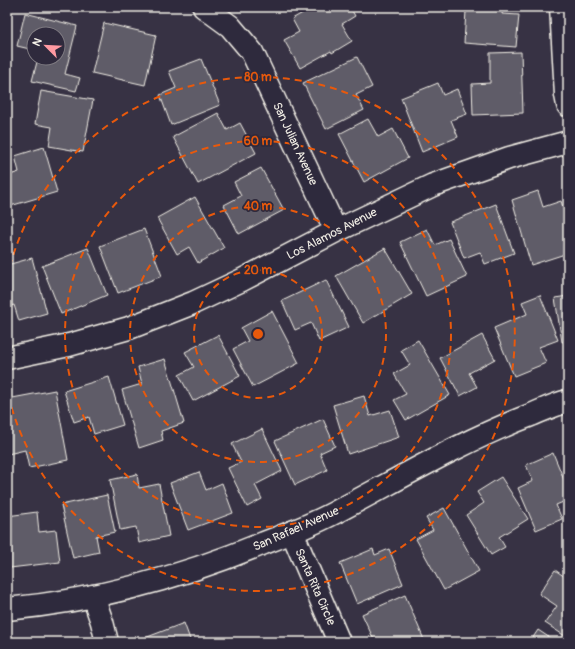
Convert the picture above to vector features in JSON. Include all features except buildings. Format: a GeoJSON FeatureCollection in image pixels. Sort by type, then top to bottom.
{"type":"FeatureCollection","features":[{"type":"Feature","properties":{"kind":"street","name":"San Julian Avenue"},"geometry":{"type":"LineString","coordinates":[[204,7],[230,26],[252,52],[336,232]]}},
{"type":"Feature","properties":{"kind":"street"},"geometry":{"type":"LineString","coordinates":[[561,7],[566,95],[568,105]]}},
{"type":"Feature","properties":{"kind":"street","name":"Los Alamos Avenue"},"geometry":{"type":"LineString","coordinates":[[7,358],[69,345],[129,328],[193,303],[242,280],[433,185],[509,158],[568,142]]}},
{"type":"Feature","properties":{"kind":"street","name":"San Rafael Avenue"},"geometry":{"type":"LineString","coordinates":[[7,609],[24,608],[93,596],[166,578],[240,553],[332,514],[454,449],[508,424],[568,401]]}},
{"type":"Feature","properties":{"kind":"street","name":"Santa Rita Circle"},"geometry":{"type":"LineString","coordinates":[[292,532],[339,642]]}},
{"type":"Feature","properties":{"kind":"street"},"geometry":{"type":"LineString","coordinates":[[93,596],[107,642]]}}]}
